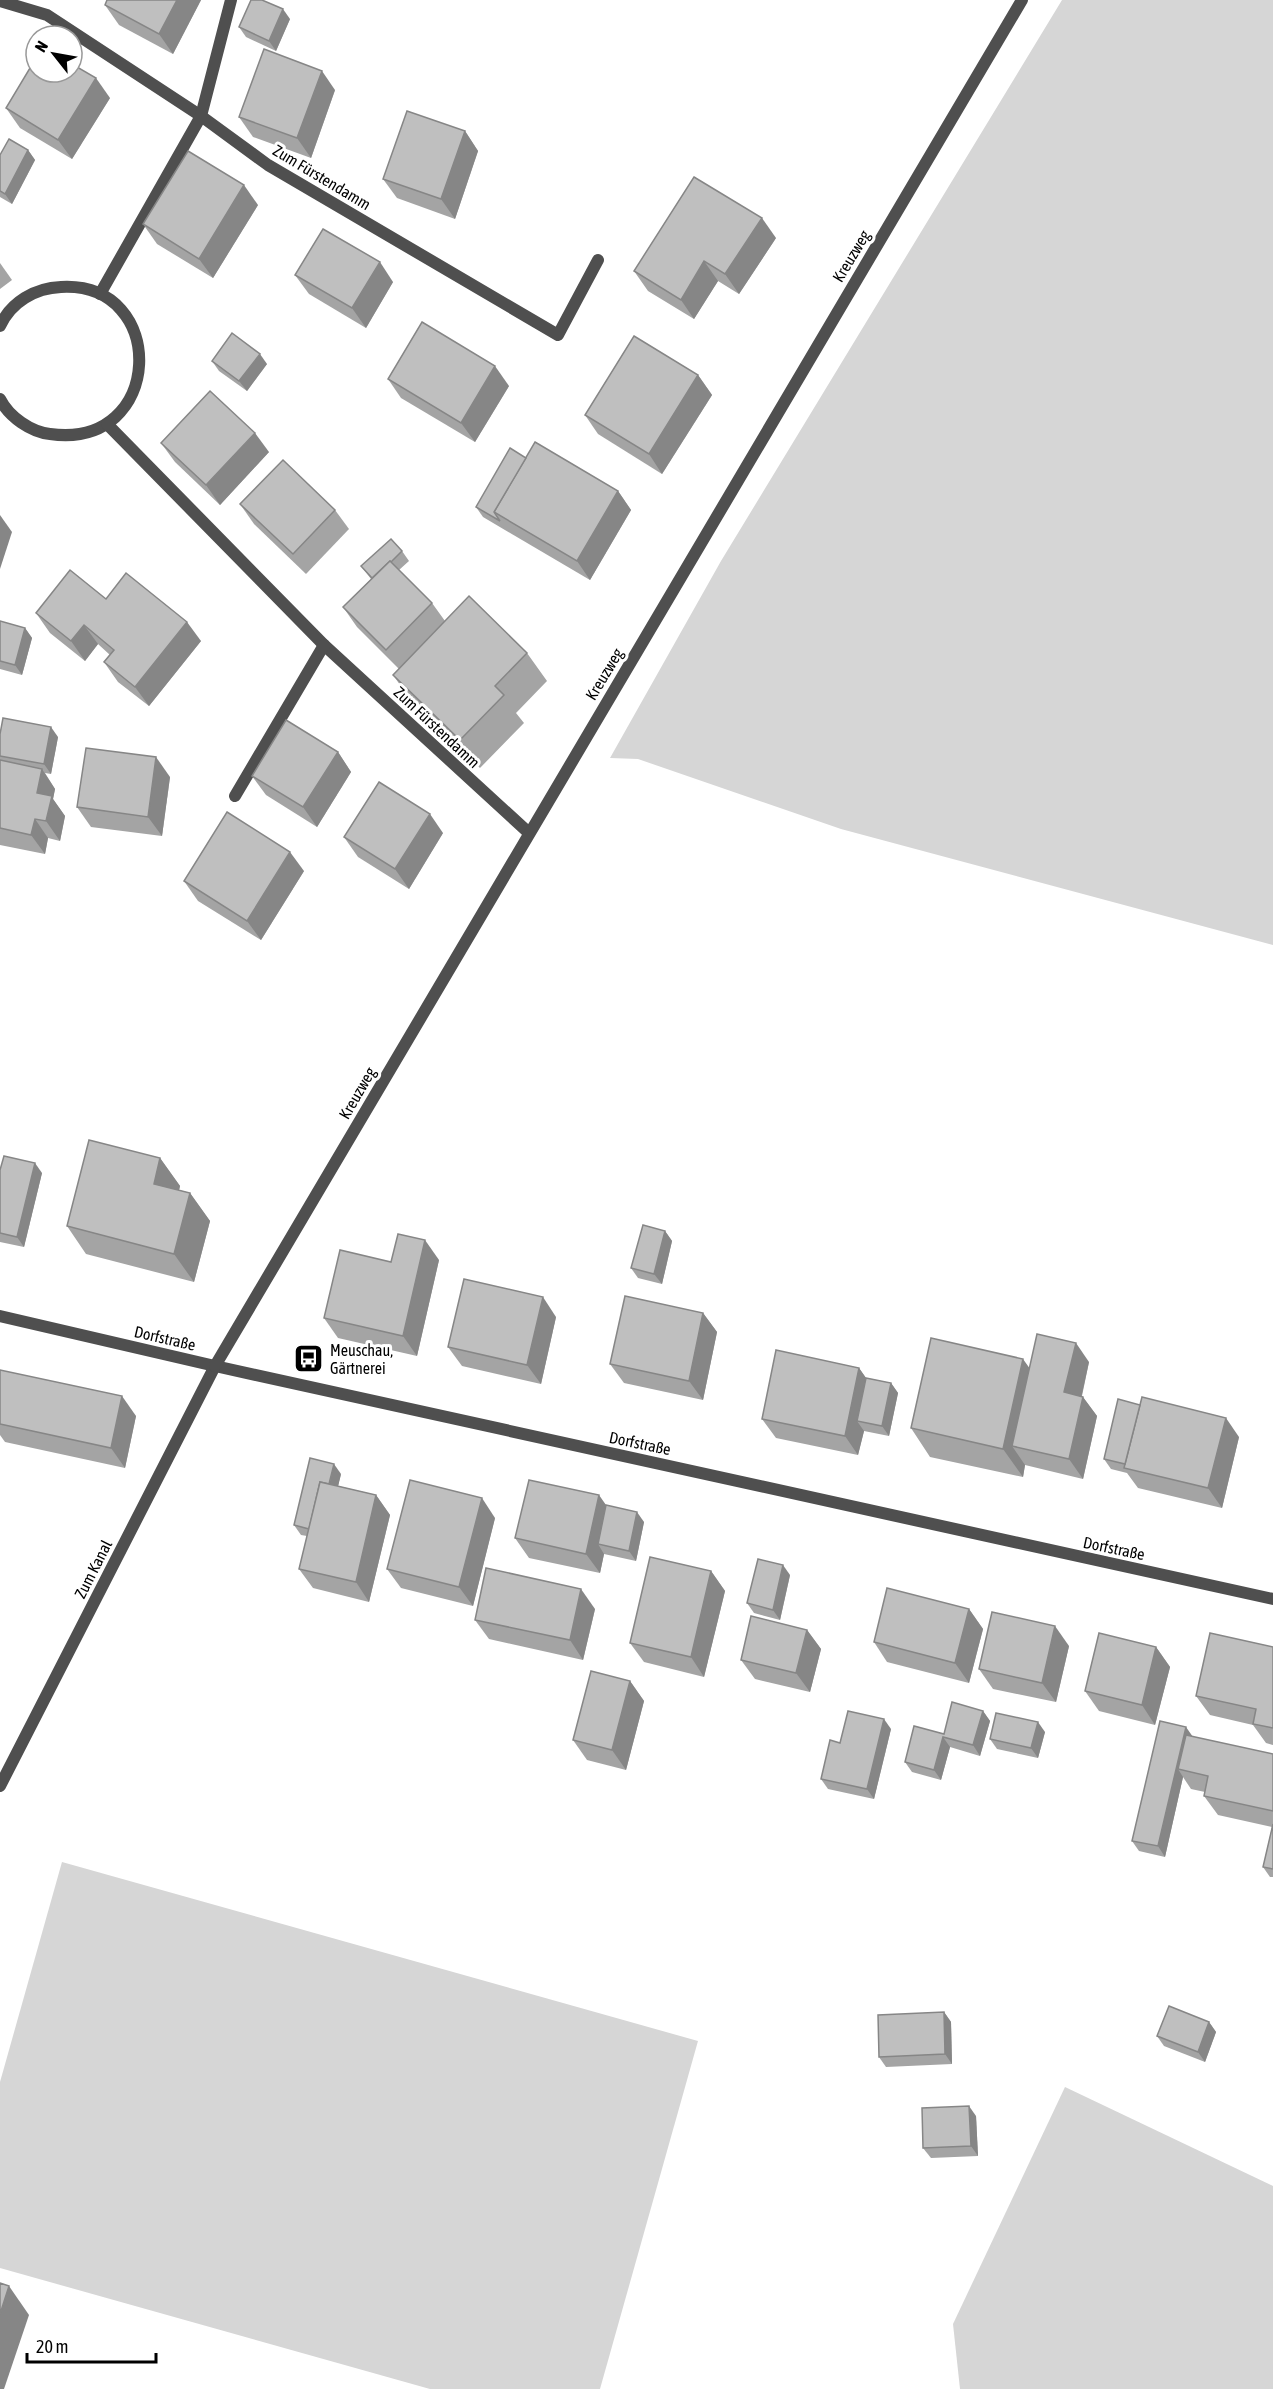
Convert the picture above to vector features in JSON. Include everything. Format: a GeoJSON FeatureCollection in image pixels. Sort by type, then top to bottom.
{"type":"FeatureCollection","features":[{"type":"Feature","properties":{"kind":"street"},"geometry":{"type":"LineString","coordinates":[[100,294],[201,116],[231,0]]}},
{"type":"Feature","properties":{"kind":"street","name":"Kreuzweg"},"geometry":{"type":"LineString","coordinates":[[215,1366],[1022,0]]}},
{"type":"Feature","properties":{"kind":"street","name":"Zum Fürstendamm"},"geometry":{"type":"LineString","coordinates":[[0,1],[47,15],[201,116],[268,165],[558,335],[598,260]]}},
{"type":"Feature","properties":{"kind":"street"},"geometry":{"type":"LineString","coordinates":[[0,326],[5,315],[24,297],[49,287],[75,286],[100,294],[120,308],[134,330],[141,356],[138,382],[126,406],[107,424],[94,431],[68,437],[42,433],[19,421],[0,401]]}},
{"type":"Feature","properties":{"kind":"street","name":"Zum Fürstendamm"},"geometry":{"type":"LineString","coordinates":[[107,424],[324,645],[529,833]]}},
{"type":"Feature","properties":{"kind":"street"},"geometry":{"type":"LineString","coordinates":[[235,796],[324,645]]}},
{"type":"Feature","properties":{"kind":"street","name":"Dorfstraße"},"geometry":{"type":"LineString","coordinates":[[0,1316],[215,1366],[1273,1599]]}},
{"type":"Feature","properties":{"kind":"street","name":"Zum Kanal"},"geometry":{"type":"LineString","coordinates":[[0,1786],[215,1366]]}},
{"type":"Feature","properties":{"kind":"shaded area"},"geometry":{"type":"Polygon","coordinates":[[[1062,0],[1273,0],[1273,945],[841,829],[638,759],[610,758],[721,561],[1062,0]]]}},
{"type":"Feature","properties":{"kind":"shaded area"},"geometry":{"type":"Polygon","coordinates":[[[62,1862],[698,2041],[600,2389],[430,2389],[0,2268],[0,2082],[62,1862]]]}},
{"type":"Feature","properties":{"kind":"shaded area"},"geometry":{"type":"Polygon","coordinates":[[[1065,2087],[1273,2186],[1273,2389],[960,2389],[953,2324],[1065,2087]]]}},
{"type":"Feature","properties":{"kind":"building"},"geometry":{"type":"Polygon","coordinates":[[[107,0],[177,0],[159,34],[105,5],[107,0]]]}},
{"type":"Feature","properties":{"kind":"building"},"geometry":{"type":"Polygon","coordinates":[[[251,0],[262,0],[283,9],[269,41],[239,27],[251,0]]]}},
{"type":"Feature","properties":{"kind":"building"},"geometry":{"type":"Polygon","coordinates":[[[264,49],[322,71],[297,138],[239,117],[264,49]]]}},
{"type":"Feature","properties":{"kind":"building"},"geometry":{"type":"Polygon","coordinates":[[[84,71],[96,78],[58,140],[6,108],[24,78],[24,84],[84,84],[84,71]]]}},
{"type":"Feature","properties":{"kind":"building"},"geometry":{"type":"Polygon","coordinates":[[[407,111],[465,131],[441,199],[383,179],[407,111]]]}},
{"type":"Feature","properties":{"kind":"building"},"geometry":{"type":"Polygon","coordinates":[[[9,139],[28,150],[5,194],[0,191],[0,155],[9,139]]]}},
{"type":"Feature","properties":{"kind":"building"},"geometry":{"type":"Polygon","coordinates":[[[188,151],[244,185],[199,259],[143,224],[188,151]]]}},
{"type":"Feature","properties":{"kind":"building"},"geometry":{"type":"Polygon","coordinates":[[[694,177],[762,218],[725,274],[704,261],[681,300],[634,271],[694,177]]]}},
{"type":"Feature","properties":{"kind":"building"},"geometry":{"type":"Polygon","coordinates":[[[323,229],[380,262],[352,308],[295,275],[323,229]]]}},
{"type":"Feature","properties":{"kind":"building"},"geometry":{"type":"Polygon","coordinates":[[[422,322],[495,366],[461,423],[388,379],[422,322]]]}},
{"type":"Feature","properties":{"kind":"building"},"geometry":{"type":"Polygon","coordinates":[[[232,333],[260,354],[239,381],[212,361],[232,333]]]}},
{"type":"Feature","properties":{"kind":"building"},"geometry":{"type":"Polygon","coordinates":[[[634,336],[698,375],[649,454],[585,415],[634,336]]]}},
{"type":"Feature","properties":{"kind":"building"},"geometry":{"type":"Polygon","coordinates":[[[210,391],[255,433],[206,485],[161,443],[210,391]]]}},
{"type":"Feature","properties":{"kind":"building"},"geometry":{"type":"Polygon","coordinates":[[[535,442],[618,491],[577,561],[494,512],[535,442]]]}},
{"type":"Feature","properties":{"kind":"building"},"geometry":{"type":"Polygon","coordinates":[[[510,448],[526,458],[494,512],[500,521],[476,507],[510,448]]]}},
{"type":"Feature","properties":{"kind":"building"},"geometry":{"type":"Polygon","coordinates":[[[283,460],[335,510],[293,554],[240,504],[283,460]]]}},
{"type":"Feature","properties":{"kind":"building"},"geometry":{"type":"Polygon","coordinates":[[[391,539],[402,551],[372,578],[361,566],[391,539]]]}},
{"type":"Feature","properties":{"kind":"building"},"geometry":{"type":"Polygon","coordinates":[[[390,561],[432,603],[386,650],[343,607],[390,561]]]}},
{"type":"Feature","properties":{"kind":"building"},"geometry":{"type":"Polygon","coordinates":[[[70,570],[106,599],[126,573],[187,622],[135,687],[104,662],[114,650],[84,625],[71,641],[36,613],[70,570]]]}},
{"type":"Feature","properties":{"kind":"building"},"geometry":{"type":"Polygon","coordinates":[[[469,596],[527,653],[495,686],[504,695],[460,740],[393,675],[469,596]]]}},
{"type":"Feature","properties":{"kind":"building"},"geometry":{"type":"Polygon","coordinates":[[[0,621],[25,628],[15,665],[0,661],[0,621]]]}},
{"type":"Feature","properties":{"kind":"building"},"geometry":{"type":"Polygon","coordinates":[[[3,718],[51,727],[44,764],[0,756],[3,718]]]}},
{"type":"Feature","properties":{"kind":"building"},"geometry":{"type":"Polygon","coordinates":[[[286,720],[338,752],[303,807],[252,776],[286,720]]]}},
{"type":"Feature","properties":{"kind":"building"},"geometry":{"type":"Polygon","coordinates":[[[86,748],[156,757],[148,817],[77,807],[86,748]]]}},
{"type":"Feature","properties":{"kind":"building"},"geometry":{"type":"Polygon","coordinates":[[[0,760],[42,769],[37,793],[52,796],[46,821],[35,819],[31,835],[0,828],[0,760]]]}},
{"type":"Feature","properties":{"kind":"building"},"geometry":{"type":"Polygon","coordinates":[[[379,782],[430,814],[395,869],[344,837],[379,782]]]}},
{"type":"Feature","properties":{"kind":"building"},"geometry":{"type":"Polygon","coordinates":[[[227,812],[290,852],[247,921],[184,881],[227,812]]]}},
{"type":"Feature","properties":{"kind":"building"},"geometry":{"type":"Polygon","coordinates":[[[89,1140],[160,1158],[154,1184],[190,1193],[174,1254],[67,1226],[89,1140]]]}},
{"type":"Feature","properties":{"kind":"building"},"geometry":{"type":"Polygon","coordinates":[[[4,1156],[35,1163],[17,1237],[0,1233],[0,1170],[4,1156]]]}},
{"type":"Feature","properties":{"kind":"building"},"geometry":{"type":"Polygon","coordinates":[[[643,1225],[665,1231],[654,1274],[631,1268],[643,1225]]]}},
{"type":"Feature","properties":{"kind":"building"},"geometry":{"type":"Polygon","coordinates":[[[398,1234],[425,1240],[403,1336],[324,1318],[340,1250],[391,1262],[398,1234]]]}},
{"type":"Feature","properties":{"kind":"building"},"geometry":{"type":"Polygon","coordinates":[[[464,1279],[543,1297],[527,1365],[448,1347],[464,1279]]]}},
{"type":"Feature","properties":{"kind":"building"},"geometry":{"type":"Polygon","coordinates":[[[625,1296],[703,1313],[689,1381],[610,1364],[625,1296]]]}},
{"type":"Feature","properties":{"kind":"building"},"geometry":{"type":"Polygon","coordinates":[[[1037,1334],[1076,1343],[1064,1392],[1083,1397],[1069,1459],[1012,1446],[1037,1334]]]}},
{"type":"Feature","properties":{"kind":"building"},"geometry":{"type":"Polygon","coordinates":[[[931,1338],[1023,1359],[1003,1449],[911,1428],[931,1338]]]}},
{"type":"Feature","properties":{"kind":"building"},"geometry":{"type":"Polygon","coordinates":[[[776,1350],[859,1368],[845,1436],[762,1419],[776,1350]]]}},
{"type":"Feature","properties":{"kind":"building"},"geometry":{"type":"Polygon","coordinates":[[[0,1370],[122,1396],[111,1448],[0,1424],[0,1370]]]}},
{"type":"Feature","properties":{"kind":"building"},"geometry":{"type":"Polygon","coordinates":[[[866,1378],[891,1383],[882,1426],[857,1421],[866,1378]]]}},
{"type":"Feature","properties":{"kind":"building"},"geometry":{"type":"Polygon","coordinates":[[[1142,1397],[1226,1418],[1208,1488],[1124,1468],[1142,1397]]]}},
{"type":"Feature","properties":{"kind":"building"},"geometry":{"type":"Polygon","coordinates":[[[1118,1399],[1140,1405],[1125,1464],[1104,1459],[1118,1399]]]}},
{"type":"Feature","properties":{"kind":"building"},"geometry":{"type":"Polygon","coordinates":[[[310,1458],[334,1464],[329,1484],[320,1482],[309,1529],[294,1525],[310,1458]]]}},
{"type":"Feature","properties":{"kind":"building"},"geometry":{"type":"Polygon","coordinates":[[[410,1480],[482,1498],[459,1587],[387,1569],[410,1480]]]}},
{"type":"Feature","properties":{"kind":"building"},"geometry":{"type":"Polygon","coordinates":[[[529,1480],[599,1495],[586,1554],[515,1538],[529,1480]]]}},
{"type":"Feature","properties":{"kind":"building"},"geometry":{"type":"Polygon","coordinates":[[[320,1482],[376,1495],[356,1582],[299,1569],[320,1482]]]}},
{"type":"Feature","properties":{"kind":"building"},"geometry":{"type":"Polygon","coordinates":[[[606,1505],[637,1512],[629,1551],[598,1544],[606,1505]]]}},
{"type":"Feature","properties":{"kind":"building"},"geometry":{"type":"Polygon","coordinates":[[[650,1557],[711,1571],[691,1657],[630,1643],[650,1557]]]}},
{"type":"Feature","properties":{"kind":"building"},"geometry":{"type":"Polygon","coordinates":[[[758,1559],[783,1565],[773,1610],[747,1603],[758,1559]]]}},
{"type":"Feature","properties":{"kind":"building"},"geometry":{"type":"Polygon","coordinates":[[[486,1568],[581,1589],[570,1640],[475,1620],[486,1568]]]}},
{"type":"Feature","properties":{"kind":"building"},"geometry":{"type":"Polygon","coordinates":[[[887,1588],[969,1609],[955,1663],[874,1642],[887,1588]]]}},
{"type":"Feature","properties":{"kind":"building"},"geometry":{"type":"Polygon","coordinates":[[[992,1612],[1055,1626],[1042,1683],[979,1669],[992,1612]]]}},
{"type":"Feature","properties":{"kind":"building"},"geometry":{"type":"Polygon","coordinates":[[[751,1616],[807,1630],[796,1673],[741,1660],[751,1616]]]}},
{"type":"Feature","properties":{"kind":"building"},"geometry":{"type":"Polygon","coordinates":[[[1099,1633],[1156,1647],[1142,1705],[1085,1691],[1099,1633]]]}},
{"type":"Feature","properties":{"kind":"building"},"geometry":{"type":"Polygon","coordinates":[[[1210,1633],[1273,1647],[1273,1728],[1253,1724],[1256,1709],[1196,1696],[1210,1633]]]}},
{"type":"Feature","properties":{"kind":"building"},"geometry":{"type":"Polygon","coordinates":[[[591,1671],[630,1681],[612,1750],[573,1740],[591,1671]]]}},
{"type":"Feature","properties":{"kind":"building"},"geometry":{"type":"Polygon","coordinates":[[[952,1702],[983,1711],[973,1745],[943,1737],[934,1770],[905,1762],[914,1726],[944,1734],[952,1702]]]}},
{"type":"Feature","properties":{"kind":"building"},"geometry":{"type":"Polygon","coordinates":[[[848,1711],[884,1719],[867,1789],[821,1779],[830,1740],[840,1743],[848,1711]]]}},
{"type":"Feature","properties":{"kind":"building"},"geometry":{"type":"Polygon","coordinates":[[[996,1713],[1038,1722],[1031,1748],[990,1739],[996,1713]]]}},
{"type":"Feature","properties":{"kind":"building"},"geometry":{"type":"Polygon","coordinates":[[[1160,1721],[1186,1727],[1158,1846],[1132,1841],[1160,1721]]]}},
{"type":"Feature","properties":{"kind":"building"},"geometry":{"type":"Polygon","coordinates":[[[1186,1735],[1273,1754],[1273,1811],[1204,1796],[1208,1776],[1178,1769],[1186,1735]]]}},
{"type":"Feature","properties":{"kind":"building"},"geometry":{"type":"Polygon","coordinates":[[[1273,1824],[1273,1869],[1263,1867],[1273,1824]]]}},
{"type":"Feature","properties":{"kind":"building"},"geometry":{"type":"Polygon","coordinates":[[[1169,2006],[1209,2022],[1198,2052],[1157,2036],[1169,2006]]]}},
{"type":"Feature","properties":{"kind":"building"},"geometry":{"type":"Polygon","coordinates":[[[944,2012],[945,2054],[879,2057],[878,2015],[944,2012]]]}},
{"type":"Feature","properties":{"kind":"building"},"geometry":{"type":"Polygon","coordinates":[[[969,2106],[971,2146],[923,2148],[922,2108],[969,2106]]]}},
{"type":"Feature","properties":{"kind":"building"},"geometry":{"type":"Polygon","coordinates":[[[0,2283],[9,2286],[0,2314],[0,2283]]]}},
{"type":"Feature","properties":{"kind":"place","name":"Meuschau, Gärtnerei"},"geometry":{"type":"Point","coordinates":[309,1359]}}]}
